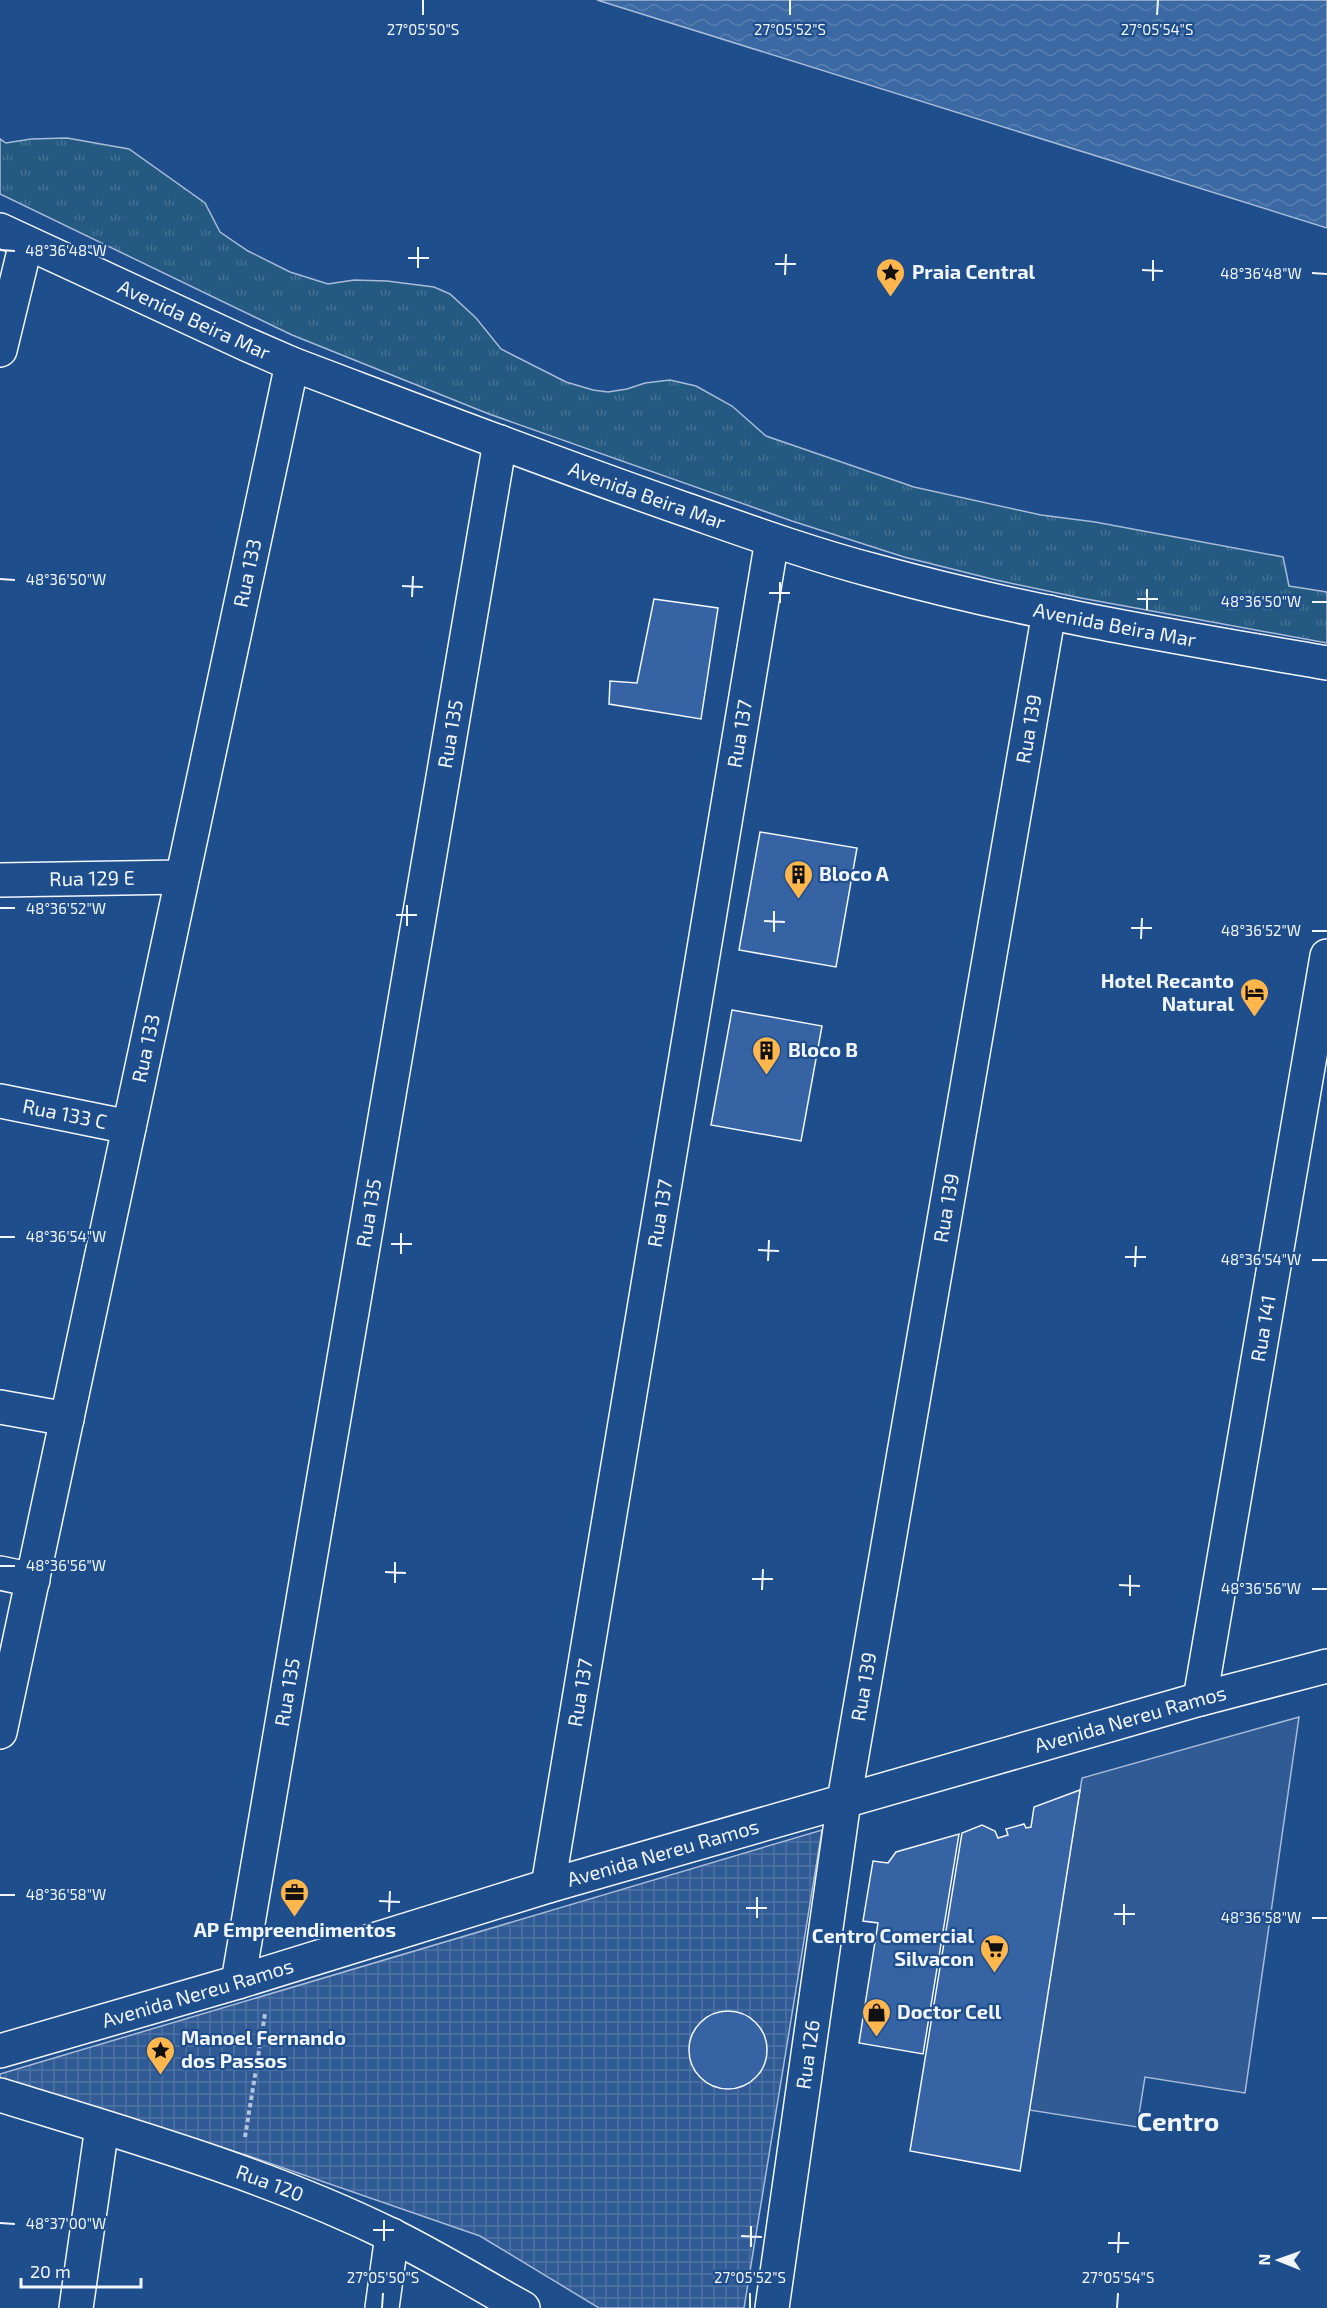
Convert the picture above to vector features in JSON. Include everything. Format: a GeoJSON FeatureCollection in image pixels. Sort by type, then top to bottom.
{"type":"FeatureCollection","features":[{"type":"Feature","properties":{"kind":"street"},"geometry":{"type":"LineString","coordinates":[[0,350],[13,237]]}},
{"type":"Feature","properties":{"kind":"street","name":"Avenida Beira Mar"},"geometry":{"type":"LineString","coordinates":[[13,237],[292,364],[772,540],[875,572],[1049,612],[1127,629],[1327,663]]}},
{"type":"Feature","properties":{"kind":"street","name":"Rua 133"},"geometry":{"type":"LineString","coordinates":[[0,1732],[292,364]]}},
{"type":"Feature","properties":{"kind":"street","name":"Rua 135"},"geometry":{"type":"LineString","coordinates":[[238,1982],[500,442]]}},
{"type":"Feature","properties":{"kind":"street","name":"Rua 137"},"geometry":{"type":"LineString","coordinates":[[548,1886],[772,540]]}},
{"type":"Feature","properties":{"kind":"street","name":"Rua 139"},"geometry":{"type":"LineString","coordinates":[[844,1801],[1049,612]]}},
{"type":"Feature","properties":{"kind":"street","name":"Rua 129 E"},"geometry":{"type":"LineString","coordinates":[[0,880],[182,877]]}},
{"type":"Feature","properties":{"kind":"street","name":"Rua 141"},"geometry":{"type":"LineString","coordinates":[[1200,1700],[1327,956]]}},
{"type":"Feature","properties":{"kind":"street","name":"Rua 133 C"},"geometry":{"type":"LineString","coordinates":[[0,1101],[129,1127]]}},
{"type":"Feature","properties":{"kind":"street"},"geometry":{"type":"LineString","coordinates":[[0,1407],[66,1419]]}},
{"type":"Feature","properties":{"kind":"street"},"geometry":{"type":"LineString","coordinates":[[0,1573],[33,1580]]}},
{"type":"Feature","properties":{"kind":"street","name":"Avenida Nereu Ramos"},"geometry":{"type":"LineString","coordinates":[[0,2052],[238,1982],[548,1886],[1327,1666]]}},
{"type":"Feature","properties":{"kind":"street","name":"Rua 126"},"geometry":{"type":"LineString","coordinates":[[772,2308],[844,1801]]}},
{"type":"Feature","properties":{"kind":"street","name":"Rua 120"},"geometry":{"type":"LineString","coordinates":[[0,2095],[296,2193],[392,2235],[523,2308]]}},
{"type":"Feature","properties":{"kind":"street"},"geometry":{"type":"LineString","coordinates":[[76,2308],[102,2127]]}},
{"type":"Feature","properties":{"kind":"street"},"geometry":{"type":"LineString","coordinates":[[382,2308],[392,2235]]}},
{"type":"Feature","properties":{"kind":"path"},"geometry":{"type":"LineString","coordinates":[[239,2173],[273,1971]]}},
{"type":"Feature","properties":{"kind":"green space"},"geometry":{"type":"Polygon","coordinates":[[[67,138],[129,149],[205,203],[220,232],[248,251],[290,272],[328,284],[354,280],[387,281],[434,287],[450,294],[476,318],[501,349],[566,382],[608,392],[645,383],[670,380],[696,386],[732,406],[766,436],[914,487],[1041,515],[1095,522],[1283,557],[1289,586],[1327,592],[1327,643],[1081,598],[904,557],[792,521],[489,414],[292,335],[0,194],[0,139],[6,143],[31,139],[67,138]]]}},
{"type":"Feature","properties":{"kind":"shaded area"},"geometry":{"type":"Polygon","coordinates":[[[1299,1717],[1245,2093],[1145,2077],[1137,2127],[1029,2110],[1082,1778],[1299,1717]]]}},
{"type":"Feature","properties":{"kind":"shaded area"},"geometry":{"type":"Polygon","coordinates":[[[822,1830],[744,2308],[599,2308],[480,2236],[249,2156],[71,2100],[0,2082],[0,2074],[822,1830]]]}},
{"type":"Feature","properties":{"kind":"water"},"geometry":{"type":"Polygon","coordinates":[[[597,0],[1327,0],[1327,228],[597,0]]]}},
{"type":"Feature","properties":{"kind":"building"},"geometry":{"type":"Polygon","coordinates":[[[654,599],[718,608],[701,719],[609,704],[610,681],[637,683],[654,599]]]}},
{"type":"Feature","properties":{"kind":"building","name":"Bloco A"},"geometry":{"type":"Polygon","coordinates":[[[760,832],[857,848],[836,967],[739,950],[760,832]]]}},
{"type":"Feature","properties":{"kind":"building","name":"Bloco B"},"geometry":{"type":"Polygon","coordinates":[[[732,1010],[822,1026],[801,1141],[711,1125],[732,1010]]]}},
{"type":"Feature","properties":{"kind":"building","name":"Centro Comercial Silvacon"},"geometry":{"type":"Polygon","coordinates":[[[1080,1790],[1020,2171],[910,2151],[962,1833],[982,1825],[995,1831],[998,1838],[1008,1835],[1006,1829],[1024,1824],[1026,1828],[1031,1827],[1034,1807],[1080,1790]]]}},
{"type":"Feature","properties":{"kind":"building"},"geometry":{"type":"Polygon","coordinates":[[[959,1834],[923,2054],[859,2043],[878,1923],[863,1921],[873,1861],[888,1863],[896,1852],[959,1834]]]}},
{"type":"Feature","properties":{"kind":"building"},"geometry":{"type":"Polygon","coordinates":[[[728,2011],[743,2014],[755,2023],[764,2035],[767,2050],[764,2065],[755,2077],[743,2086],[728,2089],[713,2086],[701,2077],[692,2065],[689,2050],[692,2035],[701,2023],[713,2014],[728,2011]]]}},
{"type":"Feature","properties":{"kind":"place","name":"Praia Central"},"geometry":{"type":"Point","coordinates":[891,298]}},
{"type":"Feature","properties":{"kind":"place","name":"Bloco A"},"geometry":{"type":"Point","coordinates":[798,900]}},
{"type":"Feature","properties":{"kind":"place","name":"Hotel Recanto Natural"},"geometry":{"type":"Point","coordinates":[1255,1018]}},
{"type":"Feature","properties":{"kind":"place","name":"Bloco B"},"geometry":{"type":"Point","coordinates":[767,1076]}},
{"type":"Feature","properties":{"kind":"place","name":"AP Empreendimentos"},"geometry":{"type":"Point","coordinates":[295,1918]}},
{"type":"Feature","properties":{"kind":"place","name":"Centro Comercial Silvacon"},"geometry":{"type":"Point","coordinates":[995,1974]}},
{"type":"Feature","properties":{"kind":"place","name":"Doctor Cell"},"geometry":{"type":"Point","coordinates":[876,2038]}},
{"type":"Feature","properties":{"kind":"place","name":"Manoel Fernando dos Passos"},"geometry":{"type":"Point","coordinates":[160,2076]}},
{"type":"Feature","properties":{"kind":"district","name":"Centro"},"geometry":{"type":"Point","coordinates":[1178,2122]}}]}
